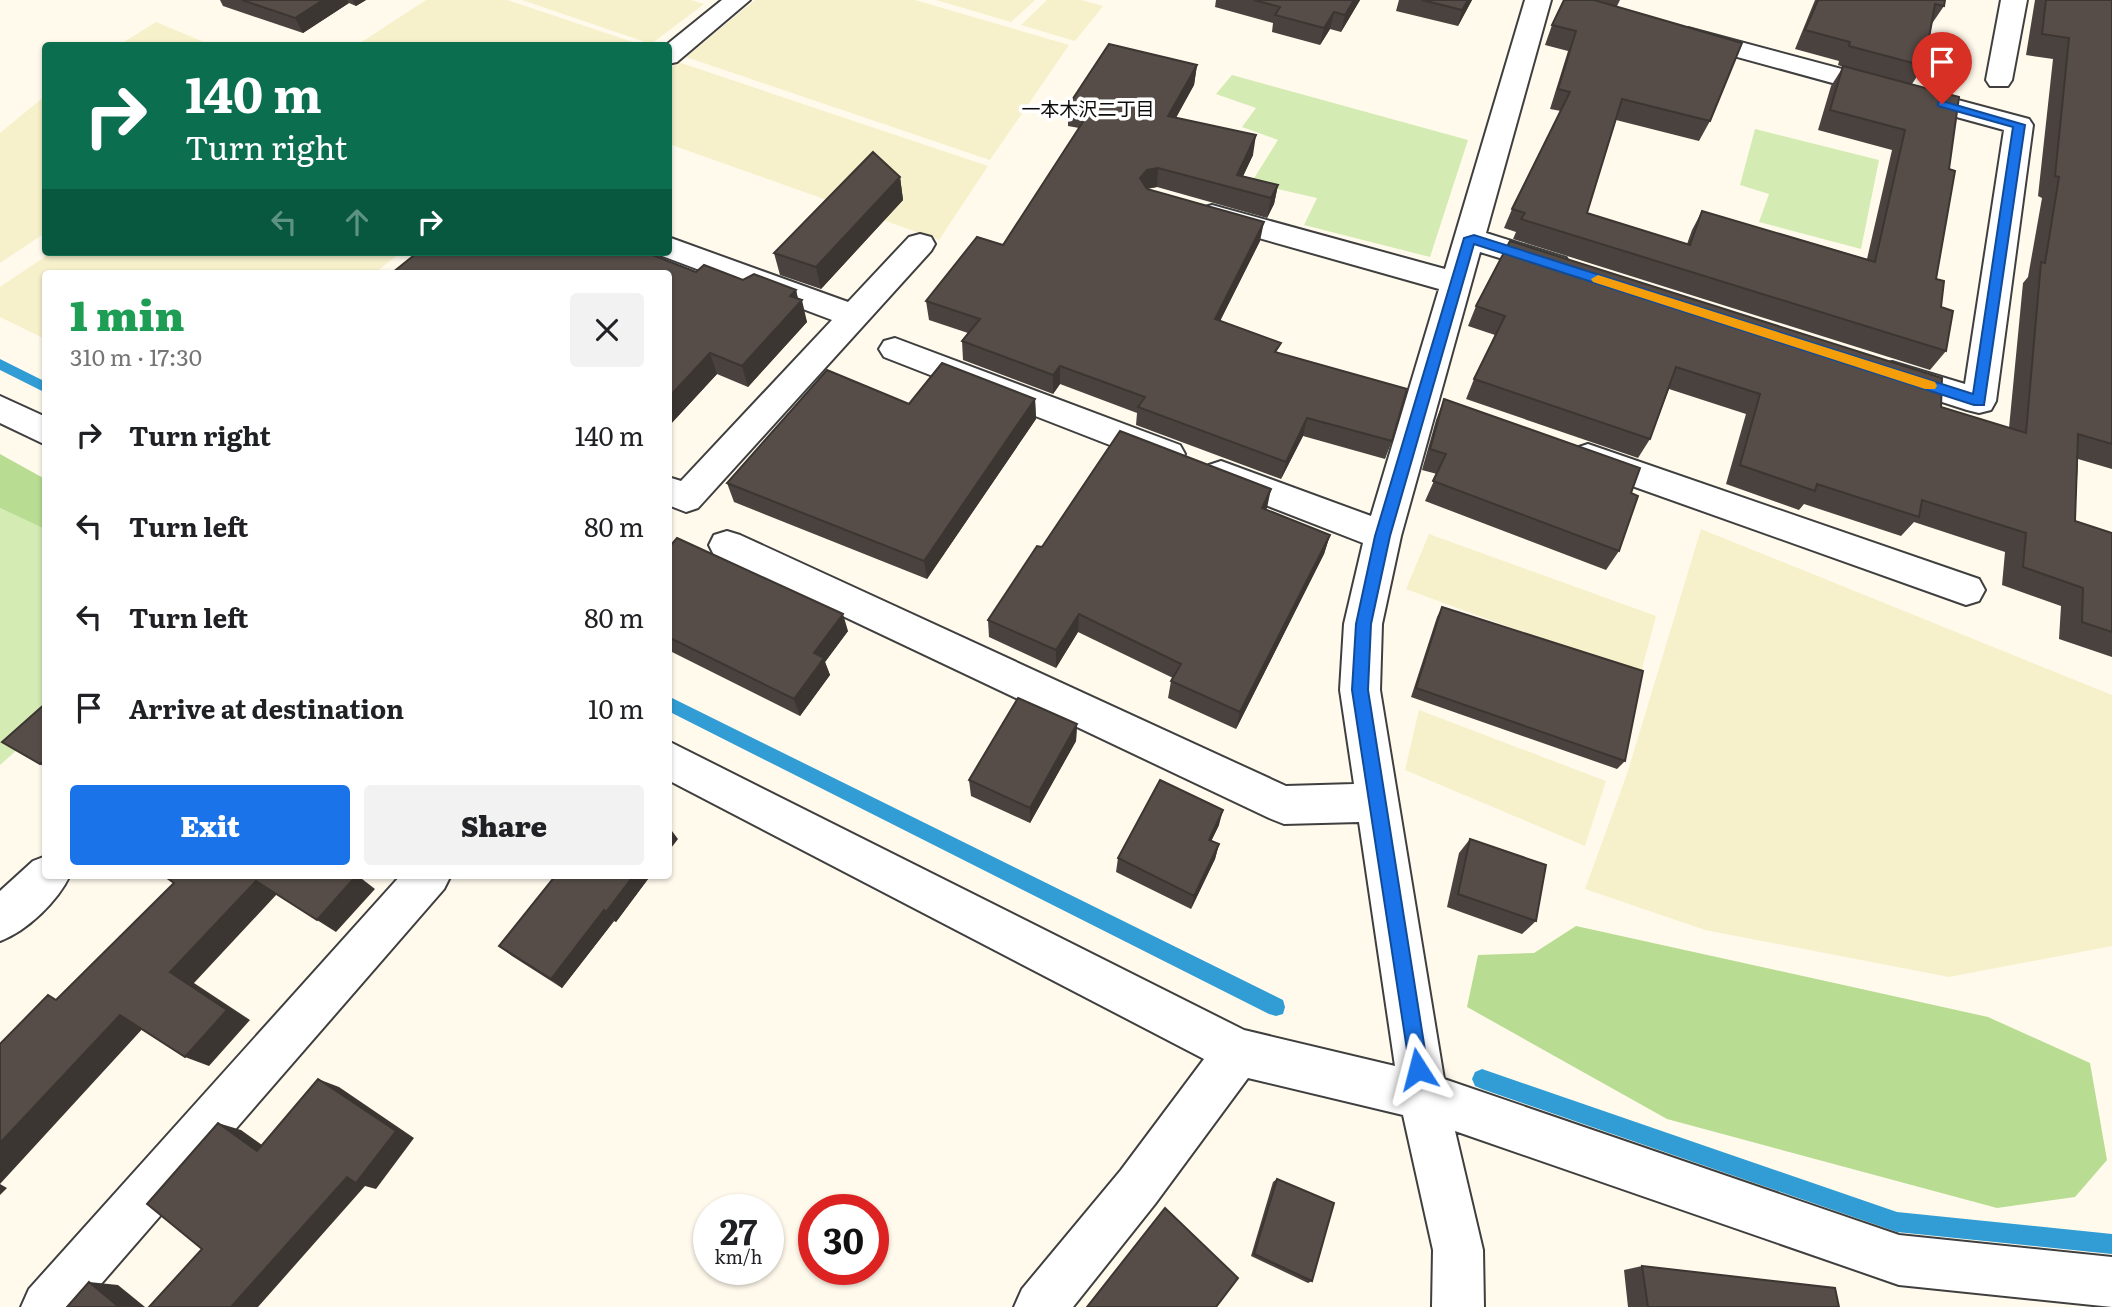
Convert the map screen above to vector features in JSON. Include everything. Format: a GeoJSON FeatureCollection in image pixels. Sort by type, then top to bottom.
{"type":"FeatureCollection","features":[{"type":"Feature","properties":{"kind":"street"},"geometry":{"type":"LineString","coordinates":[[672,53],[737,0]]}},
{"type":"Feature","properties":{"kind":"street"},"geometry":{"type":"LineString","coordinates":[[1999,80],[2014,0]]}},
{"type":"Feature","properties":{"kind":"street"},"geometry":{"type":"LineString","coordinates":[[1458,1307],[1458,1250],[1423,1096],[1360,690],[1363,624],[1382,536],[1434,403],[1456,283],[1553,1]]}},
{"type":"Feature","properties":{"kind":"street"},"geometry":{"type":"LineString","coordinates":[[1660,29],[2019,125],[1979,401],[1861,364]]}},
{"type":"Feature","properties":{"kind":"street"},"geometry":{"type":"LineString","coordinates":[[1182,207],[1456,283]]}},
{"type":"Feature","properties":{"kind":"street"},"geometry":{"type":"LineString","coordinates":[[1470,238],[1587,276]]}},
{"type":"Feature","properties":{"kind":"street"},"geometry":{"type":"LineString","coordinates":[[672,492],[686,498],[920,244]]}},
{"type":"Feature","properties":{"kind":"street"},"geometry":{"type":"LineString","coordinates":[[672,248],[854,316]]}},
{"type":"Feature","properties":{"kind":"street"},"geometry":{"type":"LineString","coordinates":[[895,349],[1382,536]]}},
{"type":"Feature","properties":{"kind":"street"},"geometry":{"type":"LineString","coordinates":[[0,408],[42,430]]}},
{"type":"Feature","properties":{"kind":"street"},"geometry":{"type":"LineString","coordinates":[[1564,449],[1966,590]]}},
{"type":"Feature","properties":{"kind":"street"},"geometry":{"type":"LineString","coordinates":[[727,545],[1284,805],[1377,802]]}},
{"type":"Feature","properties":{"kind":"street"},"geometry":{"type":"LineString","coordinates":[[672,762],[1238,1052],[1423,1096],[1899,1261],[2112,1283]]}},
{"type":"Feature","properties":{"kind":"street"},"geometry":{"type":"LineString","coordinates":[[0,920],[43,879]]}},
{"type":"Feature","properties":{"kind":"street"},"geometry":{"type":"LineString","coordinates":[[47,1307],[425,879]]}},
{"type":"Feature","properties":{"kind":"street"},"geometry":{"type":"LineString","coordinates":[[1040,1307],[1138,1187],[1238,1052]]}},
{"type":"Feature","properties":{"kind":"shaded area"},"geometry":{"type":"Polygon","coordinates":[[[426,0],[507,0],[633,42],[362,42],[426,0]]]}},
{"type":"Feature","properties":{"kind":"shaded area"},"geometry":{"type":"Polygon","coordinates":[[[522,0],[691,0],[704,4],[654,42],[645,42],[522,0]]]}},
{"type":"Feature","properties":{"kind":"shaded area"},"geometry":{"type":"Polygon","coordinates":[[[755,0],[915,0],[1069,45],[990,160],[686,57],[755,0]]]}},
{"type":"Feature","properties":{"kind":"shaded area"},"geometry":{"type":"Polygon","coordinates":[[[936,0],[1035,0],[1011,22],[936,0]]]}},
{"type":"Feature","properties":{"kind":"shaded area"},"geometry":{"type":"Polygon","coordinates":[[[1047,0],[1081,0],[1103,6],[1075,41],[1021,25],[1047,0]]]}},
{"type":"Feature","properties":{"kind":"shaded area"},"geometry":{"type":"Polygon","coordinates":[[[156,22],[204,42],[124,42],[156,22]]]}},
{"type":"Feature","properties":{"kind":"shaded area"},"geometry":{"type":"Polygon","coordinates":[[[678,62],[988,166],[939,240],[672,145],[672,67],[678,62]]]}},
{"type":"Feature","properties":{"kind":"shaded area"},"geometry":{"type":"Polygon","coordinates":[[[42,98],[42,235],[0,263],[0,133],[42,98]]]}},
{"type":"Feature","properties":{"kind":"shaded area"},"geometry":{"type":"Polygon","coordinates":[[[46,256],[396,256],[379,270],[42,270],[42,338],[0,317],[0,287],[46,256]]]}},
{"type":"Feature","properties":{"kind":"shaded area"},"geometry":{"type":"Polygon","coordinates":[[[1701,529],[2112,695],[2112,946],[1949,977],[1705,930],[1585,889],[1627,774],[1701,529]]]}},
{"type":"Feature","properties":{"kind":"shaded area"},"geometry":{"type":"Polygon","coordinates":[[[1429,534],[1656,616],[1640,676],[1406,589],[1429,534]]]}},
{"type":"Feature","properties":{"kind":"shaded area"},"geometry":{"type":"Polygon","coordinates":[[[1419,710],[1606,781],[1585,846],[1405,770],[1419,710]]]}},
{"type":"Feature","properties":{"kind":"green space"},"geometry":{"type":"Polygon","coordinates":[[[1232,75],[1468,140],[1430,257],[1304,225],[1317,198],[1251,183],[1278,140],[1242,127],[1256,108],[1216,94],[1232,75]]]}},
{"type":"Feature","properties":{"kind":"green space"},"geometry":{"type":"Polygon","coordinates":[[[1755,129],[1879,160],[1861,249],[1759,222],[1769,194],[1740,185],[1755,129]]]}},
{"type":"Feature","properties":{"kind":"green space"},"geometry":{"type":"Polygon","coordinates":[[[0,454],[42,477],[42,528],[0,508],[0,454]]]}},
{"type":"Feature","properties":{"kind":"green space"},"geometry":{"type":"Polygon","coordinates":[[[0,508],[42,527],[42,728],[0,765],[0,508]]]}},
{"type":"Feature","properties":{"kind":"green space"},"geometry":{"type":"Polygon","coordinates":[[[1576,926],[1988,1017],[2090,1063],[2107,1160],[2075,1197],[1997,1208],[1667,1119],[1467,1007],[1478,955],[1534,953],[1576,926]]]}},
{"type":"Feature","properties":{"kind":"building"},"geometry":{"type":"Polygon","coordinates":[[[242,0],[323,0],[295,18],[242,0]]]}},
{"type":"Feature","properties":{"kind":"building"},"geometry":{"type":"Polygon","coordinates":[[[1254,0],[1354,0],[1345,15],[1334,12],[1324,28],[1275,15],[1280,7],[1254,0]]]}},
{"type":"Feature","properties":{"kind":"building"},"geometry":{"type":"Polygon","coordinates":[[[1422,0],[1468,0],[1462,10],[1422,0]]]}},
{"type":"Feature","properties":{"kind":"building"},"geometry":{"type":"Polygon","coordinates":[[[1564,0],[1594,0],[1742,43],[1710,121],[1622,99],[1587,213],[1690,245],[1702,211],[1875,262],[1905,130],[1830,110],[1843,66],[1959,97],[1949,169],[1955,171],[1936,279],[1944,281],[1941,307],[1953,311],[1946,351],[1521,219],[1525,213],[1512,209],[1570,92],[1558,89],[1576,31],[1552,25],[1564,0]]]}},
{"type":"Feature","properties":{"kind":"building"},"geometry":{"type":"Polygon","coordinates":[[[1818,0],[1945,0],[1944,6],[1935,4],[1924,66],[1849,46],[1850,42],[1805,30],[1818,0]]]}},
{"type":"Feature","properties":{"kind":"building"},"geometry":{"type":"Polygon","coordinates":[[[2046,0],[2112,0],[2112,444],[2078,434],[2075,521],[2112,533],[2112,632],[2082,622],[2083,588],[2023,567],[2026,533],[1922,500],[1919,517],[1817,484],[1815,491],[1740,465],[1760,394],[1676,367],[1650,439],[1474,379],[1505,316],[1476,306],[1510,241],[1942,378],[1941,407],[2026,433],[2041,262],[2045,263],[2059,177],[2055,176],[2069,38],[2042,34],[2046,0]]]}},
{"type":"Feature","properties":{"kind":"building"},"geometry":{"type":"Polygon","coordinates":[[[1109,44],[1197,65],[1168,116],[1256,135],[1237,175],[1278,185],[1271,198],[1158,168],[1147,170],[1140,178],[1147,189],[1264,222],[1215,319],[1281,343],[1275,352],[1407,389],[1392,441],[1307,418],[1286,462],[1138,407],[1145,397],[1060,366],[1053,375],[962,341],[980,319],[926,301],[977,237],[1003,245],[1090,111],[1068,106],[1109,44]]]}},
{"type":"Feature","properties":{"kind":"building"},"geometry":{"type":"Polygon","coordinates":[[[873,152],[900,177],[816,267],[774,253],[873,152]]]}},
{"type":"Feature","properties":{"kind":"building"},"geometry":{"type":"Polygon","coordinates":[[[413,256],[655,256],[696,272],[704,265],[743,280],[754,274],[796,290],[790,296],[802,300],[742,366],[710,353],[672,394],[672,270],[396,270],[413,256]]]}},
{"type":"Feature","properties":{"kind":"building"},"geometry":{"type":"Polygon","coordinates":[[[942,363],[1035,399],[924,561],[727,483],[827,370],[909,404],[942,363]]]}},
{"type":"Feature","properties":{"kind":"building"},"geometry":{"type":"Polygon","coordinates":[[[1444,399],[1640,468],[1631,493],[1638,496],[1619,551],[1433,481],[1446,454],[1430,449],[1444,399]]]}},
{"type":"Feature","properties":{"kind":"building"},"geometry":{"type":"Polygon","coordinates":[[[1120,431],[1271,489],[1262,508],[1330,535],[1240,712],[1171,681],[1181,664],[1079,614],[1056,650],[988,620],[1037,546],[1042,547],[1120,431]]]}},
{"type":"Feature","properties":{"kind":"building"},"geometry":{"type":"Polygon","coordinates":[[[677,538],[843,614],[814,653],[824,658],[794,699],[672,639],[672,544],[677,538]]]}},
{"type":"Feature","properties":{"kind":"building"},"geometry":{"type":"Polygon","coordinates":[[[1442,607],[1643,671],[1625,761],[1416,688],[1442,607]]]}},
{"type":"Feature","properties":{"kind":"building"},"geometry":{"type":"Polygon","coordinates":[[[1018,698],[1077,724],[1030,808],[969,780],[1018,698]]]}},
{"type":"Feature","properties":{"kind":"building"},"geometry":{"type":"Polygon","coordinates":[[[42,707],[42,762],[40,764],[2,742],[42,707]]]}},
{"type":"Feature","properties":{"kind":"building"},"geometry":{"type":"Polygon","coordinates":[[[1160,780],[1223,810],[1209,840],[1219,844],[1194,896],[1118,858],[1160,780]]]}},
{"type":"Feature","properties":{"kind":"building"},"geometry":{"type":"Polygon","coordinates":[[[1470,839],[1546,865],[1536,921],[1458,894],[1470,839]]]}},
{"type":"Feature","properties":{"kind":"building"},"geometry":{"type":"Polygon","coordinates":[[[168,879],[353,879],[317,920],[256,881],[170,972],[227,1010],[185,1057],[120,1015],[0,1143],[0,1044],[48,995],[56,1000],[174,883],[168,879]]]}},
{"type":"Feature","properties":{"kind":"building"},"geometry":{"type":"Polygon","coordinates":[[[553,879],[631,879],[551,979],[499,946],[553,879]]]}},
{"type":"Feature","properties":{"kind":"building"},"geometry":{"type":"Polygon","coordinates":[[[318,1079],[396,1131],[356,1183],[347,1177],[231,1307],[149,1307],[202,1249],[147,1204],[218,1123],[257,1151],[318,1079]]]}},
{"type":"Feature","properties":{"kind":"building"},"geometry":{"type":"Polygon","coordinates":[[[1277,1179],[1334,1203],[1312,1281],[1254,1254],[1277,1179]]]}},
{"type":"Feature","properties":{"kind":"building"},"geometry":{"type":"Polygon","coordinates":[[[1165,1208],[1238,1278],[1216,1307],[1087,1307],[1165,1208]]]}},
{"type":"Feature","properties":{"kind":"building"},"geometry":{"type":"Polygon","coordinates":[[[1642,1266],[1835,1288],[1839,1307],[1648,1307],[1642,1266]]]}},
{"type":"Feature","properties":{"kind":"building"},"geometry":{"type":"Polygon","coordinates":[[[89,1282],[119,1307],[67,1307],[89,1282]]]}},
{"type":"Feature","properties":{"kind":"waterway"},"geometry":{"type":"LineString","coordinates":[[0,364],[42,386]]}},
{"type":"Feature","properties":{"kind":"waterway"},"geometry":{"type":"LineString","coordinates":[[672,705],[1276,1007]]}},
{"type":"Feature","properties":{"kind":"waterway"},"geometry":{"type":"LineString","coordinates":[[1482,1079],[1897,1222],[2112,1244]]}},
{"type":"Feature","properties":{"kind":"slow traffic"},"geometry":{"type":"LineString","coordinates":[[1598,279],[1930,386]]}},
{"type":"Feature","properties":{"kind":"district","name":"一本木沢二丁目"},"geometry":{"type":"Point","coordinates":[1088,109]}},
{"type":"Feature","properties":{"kind":"route"},"geometry":{"type":"LineString","coordinates":[[1418,1069],[1360,690],[1363,624],[1382,536],[1470,238],[1979,401],[2019,125],[1942,104]]}}]}
